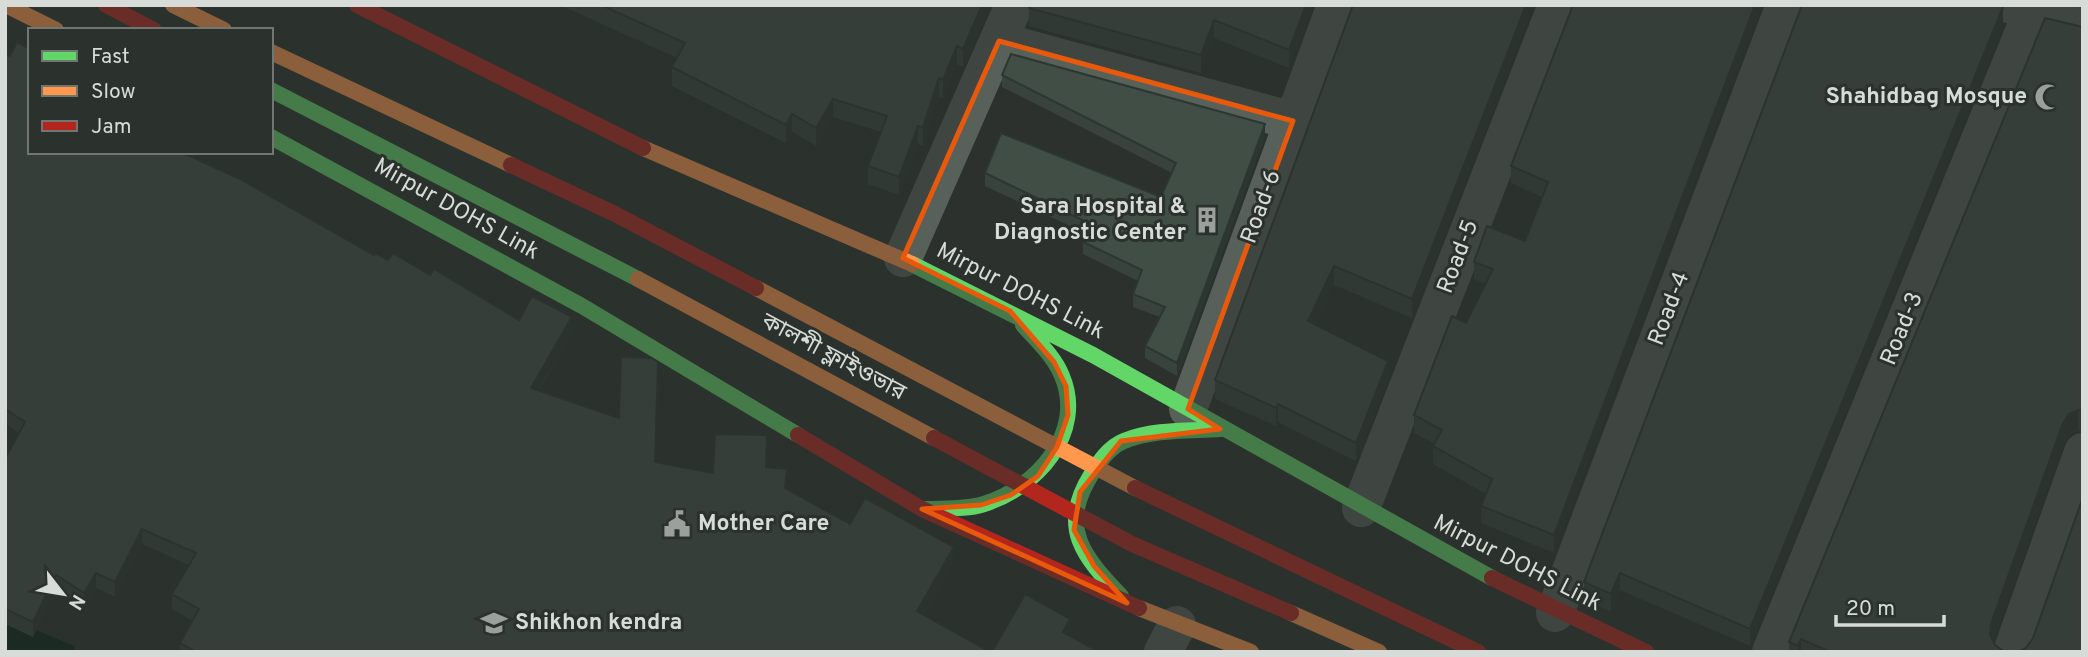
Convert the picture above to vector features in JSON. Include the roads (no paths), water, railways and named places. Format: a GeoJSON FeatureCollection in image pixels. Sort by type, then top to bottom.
{"type":"FeatureCollection","features":[{"type":"Feature","properties":{"kind":"main road"},"geometry":{"type":"LineString","coordinates":[[6,5],[52,28]]}},
{"type":"Feature","properties":{"kind":"main road"},"geometry":{"type":"LineString","coordinates":[[106,5],[150,28]]}},
{"type":"Feature","properties":{"kind":"main road"},"geometry":{"type":"LineString","coordinates":[[173,5],[221,28]]}},
{"type":"Feature","properties":{"kind":"main road","name":"Mirpur DOHS Link"},"geometry":{"type":"LineString","coordinates":[[357,5],[623,139],[902,258],[1010,311],[1362,508],[1555,612],[1646,652]]}},
{"type":"Feature","properties":{"kind":"main road"},"geometry":{"type":"LineString","coordinates":[[273,53],[615,214],[1168,505],[1478,652]]}},
{"type":"Feature","properties":{"kind":"main road","name":"কালশী ফ্লাইওভার"},"geometry":{"type":"LineString","coordinates":[[273,91],[636,278],[1132,544],[1379,652]]}},
{"type":"Feature","properties":{"kind":"main road","name":"Mirpur DOHS Link"},"geometry":{"type":"LineString","coordinates":[[273,137],[582,306],[922,509],[1127,603],[1170,638],[1251,652]]}},
{"type":"Feature","properties":{"kind":"main road"},"geometry":{"type":"LineString","coordinates":[[922,509],[981,505],[1011,495],[1038,476],[1057,447],[1068,415],[1066,386],[1054,362],[1010,311]]}},
{"type":"Feature","properties":{"kind":"main road"},"geometry":{"type":"LineString","coordinates":[[1127,603],[1094,566],[1074,530],[1080,492],[1097,466],[1121,442],[1158,433],[1220,429]]}},
{"type":"Feature","properties":{"kind":"street"},"geometry":{"type":"LineString","coordinates":[[902,258],[1014,5]]}},
{"type":"Feature","properties":{"kind":"street","name":"Road-6"},"geometry":{"type":"LineString","coordinates":[[1188,409],[1336,5]]}},
{"type":"Feature","properties":{"kind":"street","name":"Road-5"},"geometry":{"type":"LineString","coordinates":[[1362,508],[1557,5]]}},
{"type":"Feature","properties":{"kind":"street","name":"Road-4"},"geometry":{"type":"LineString","coordinates":[[1555,612],[1786,5]]}},
{"type":"Feature","properties":{"kind":"street"},"geometry":{"type":"LineString","coordinates":[[2027,8],[2083,27]]}},
{"type":"Feature","properties":{"kind":"street","name":"Road-3"},"geometry":{"type":"LineString","coordinates":[[1771,652],[2027,8]]}},
{"type":"Feature","properties":{"kind":"street"},"geometry":{"type":"LineString","coordinates":[[999,41],[1293,121]]}},
{"type":"Feature","properties":{"kind":"street"},"geometry":{"type":"LineString","coordinates":[[2012,652],[2083,452]]}},
{"type":"Feature","properties":{"kind":"place","name":"Shahidbag Mosque"},"geometry":{"type":"Point","coordinates":[2048,97]}},
{"type":"Feature","properties":{"kind":"place","name":"Sara Hospital & Diagnostic Center"},"geometry":{"type":"Point","coordinates":[1207,220]}},
{"type":"Feature","properties":{"kind":"place","name":"Mother Care"},"geometry":{"type":"Point","coordinates":[677,524]}},
{"type":"Feature","properties":{"kind":"place","name":"Shikhon kendra"},"geometry":{"type":"Point","coordinates":[494,623]}}]}
